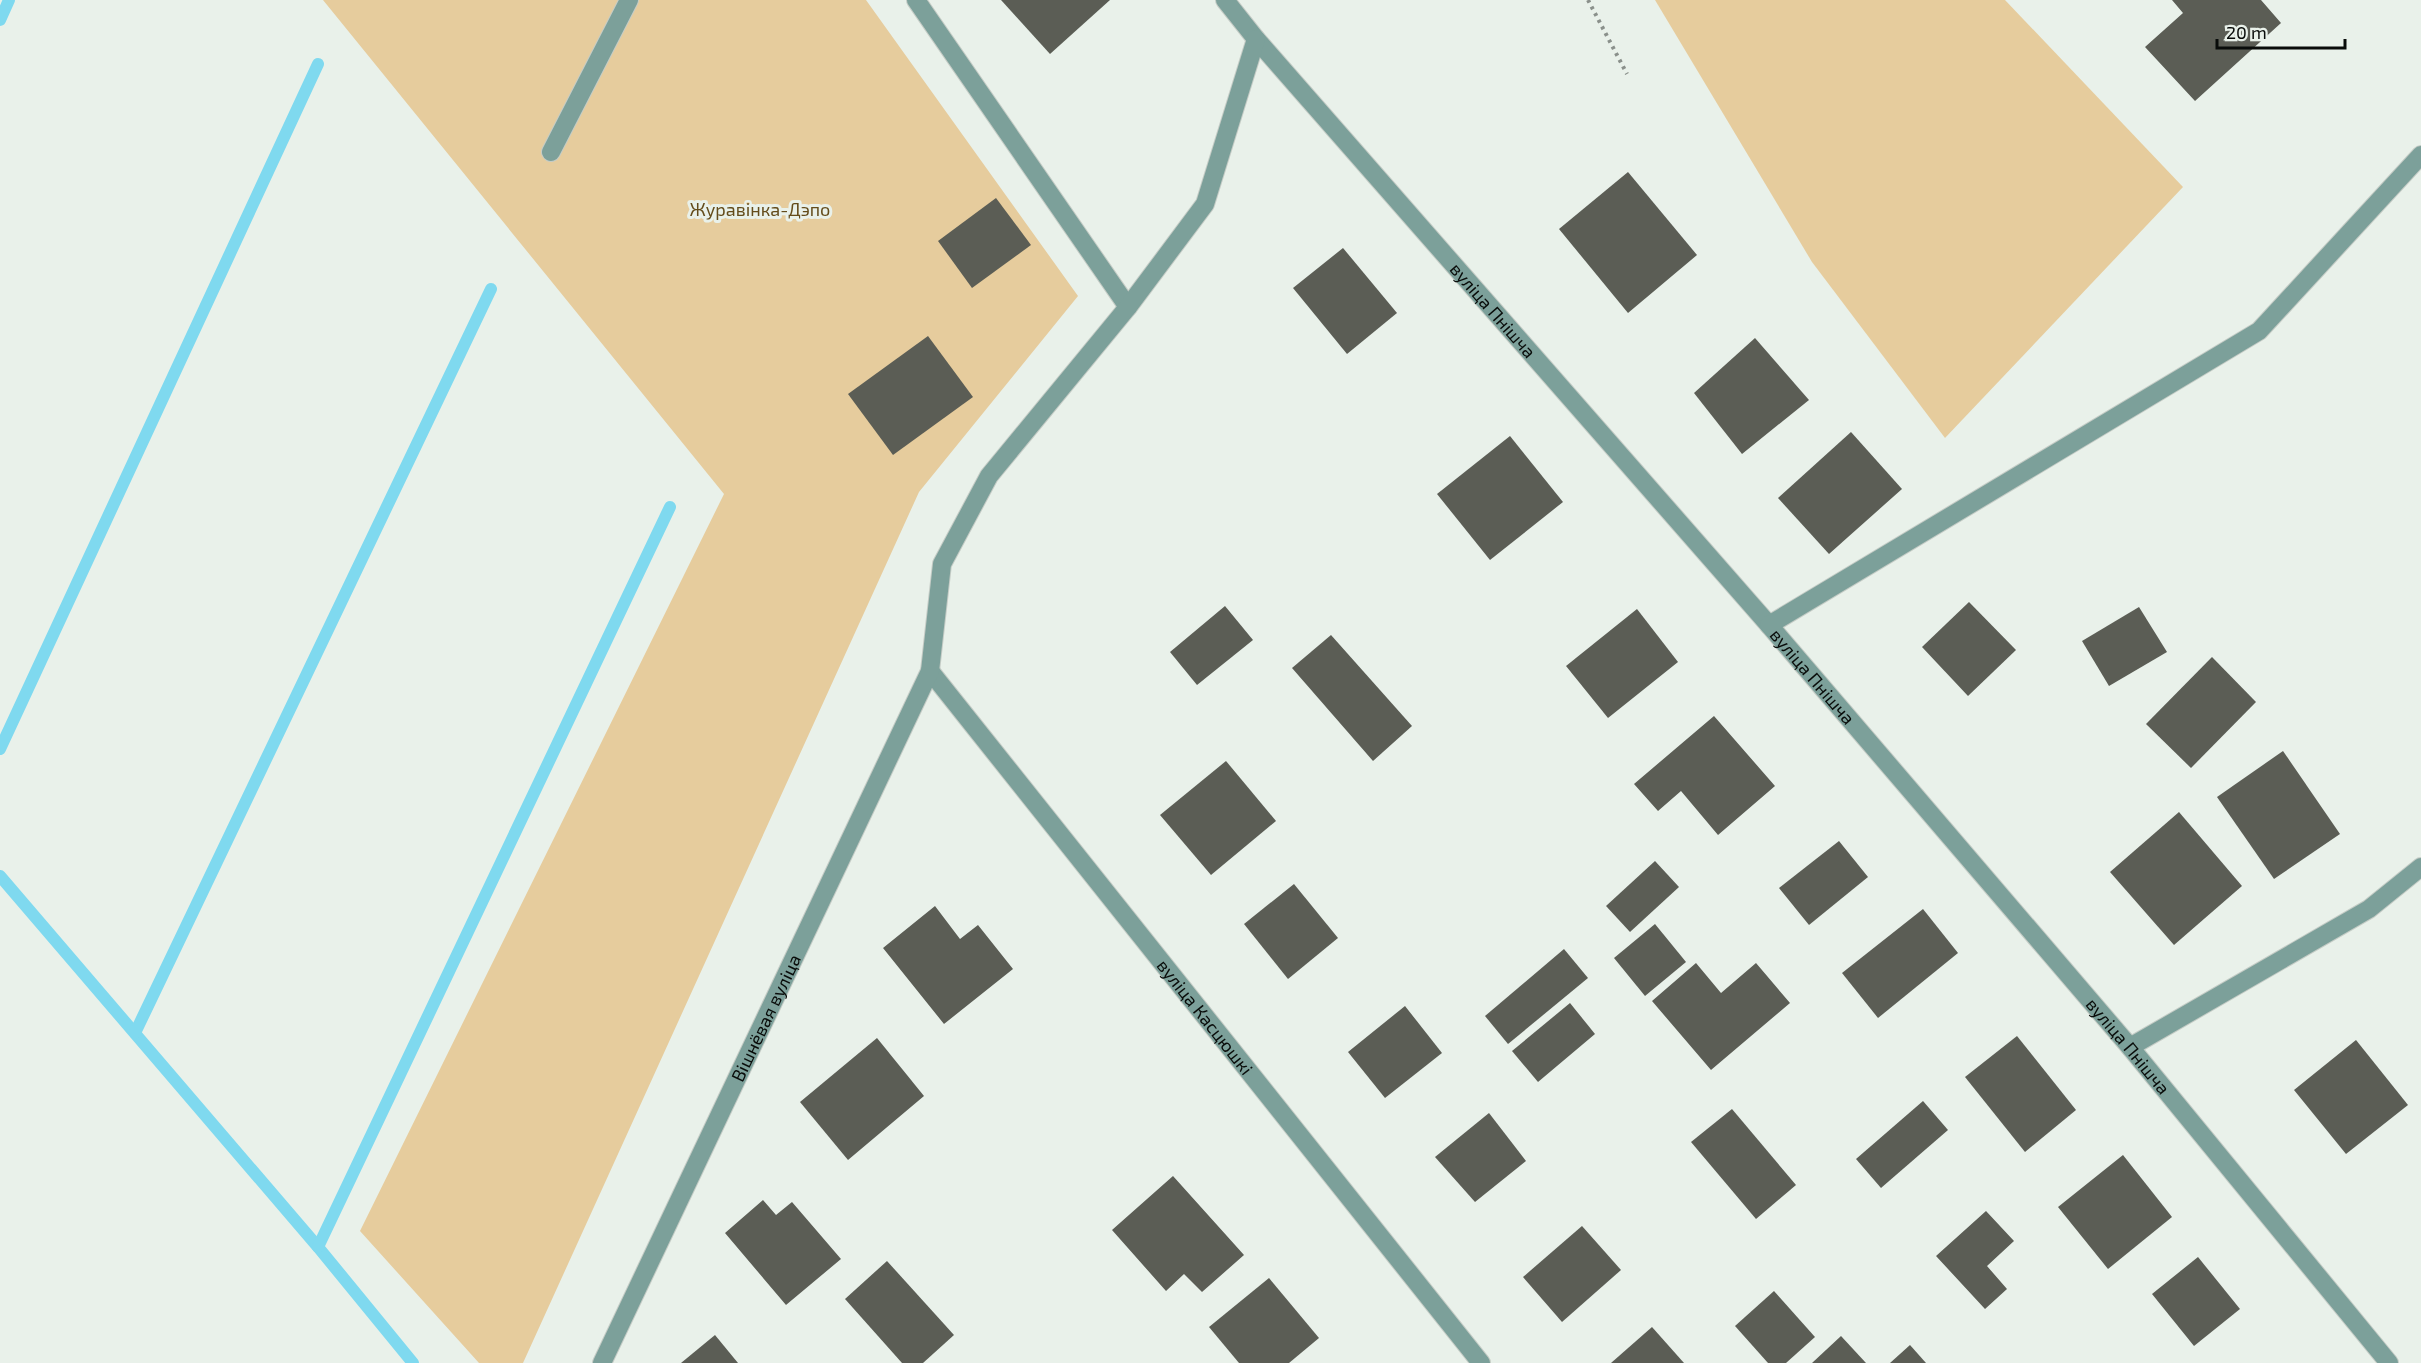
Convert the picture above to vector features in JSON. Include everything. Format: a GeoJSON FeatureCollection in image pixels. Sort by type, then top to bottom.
{"type":"FeatureCollection","features":[{"type":"Feature","properties":{"kind":"street"},"geometry":{"type":"LineString","coordinates":[[551,153],[629,0]]}},
{"type":"Feature","properties":{"kind":"street"},"geometry":{"type":"LineString","coordinates":[[916,0],[1128,307]]}},
{"type":"Feature","properties":{"kind":"street","name":"вуліца Пнішча"},"geometry":{"type":"LineString","coordinates":[[1225,0],[1256,39],[1769,625],[2130,1047],[2389,1363]]}},
{"type":"Feature","properties":{"kind":"street","name":"Вішнёвая вуліца"},"geometry":{"type":"LineString","coordinates":[[602,1363],[930,671],[942,564],[989,476],[1128,307],[1204,204],[1256,39]]}},
{"type":"Feature","properties":{"kind":"street"},"geometry":{"type":"LineString","coordinates":[[1769,625],[2259,331],[2421,155]]}},
{"type":"Feature","properties":{"kind":"street","name":"вуліца Касцюшкі"},"geometry":{"type":"LineString","coordinates":[[930,671],[1481,1363]]}},
{"type":"Feature","properties":{"kind":"street"},"geometry":{"type":"LineString","coordinates":[[2130,1047],[2369,909],[2421,867]]}},
{"type":"Feature","properties":{"kind":"path"},"geometry":{"type":"LineString","coordinates":[[1588,0],[1627,74]]}},
{"type":"Feature","properties":{"kind":"green space","name":"Журавінка-Дэпо"},"geometry":{"type":"Polygon","coordinates":[[[323,0],[866,0],[1078,296],[919,492],[523,1363],[479,1363],[360,1231],[724,494],[323,0]]]}},
{"type":"Feature","properties":{"kind":"green space"},"geometry":{"type":"Polygon","coordinates":[[[1655,0],[2005,0],[2183,187],[1945,438],[1812,262],[1655,0]]]}},
{"type":"Feature","properties":{"kind":"building"},"geometry":{"type":"Polygon","coordinates":[[[1001,0],[1110,0],[1050,54],[1001,0]]]}},
{"type":"Feature","properties":{"kind":"building"},"geometry":{"type":"Polygon","coordinates":[[[2172,0],[2261,0],[2281,23],[2195,101],[2145,47],[2183,13],[2172,0]]]}},
{"type":"Feature","properties":{"kind":"building"},"geometry":{"type":"Polygon","coordinates":[[[1628,172],[1697,255],[1628,313],[1559,229],[1628,172]]]}},
{"type":"Feature","properties":{"kind":"building"},"geometry":{"type":"Polygon","coordinates":[[[996,198],[1031,245],[972,288],[938,241],[996,198]]]}},
{"type":"Feature","properties":{"kind":"building"},"geometry":{"type":"Polygon","coordinates":[[[1343,248],[1397,313],[1347,354],[1293,288],[1343,248]]]}},
{"type":"Feature","properties":{"kind":"building"},"geometry":{"type":"Polygon","coordinates":[[[928,336],[973,397],[893,455],[848,394],[928,336]]]}},
{"type":"Feature","properties":{"kind":"building"},"geometry":{"type":"Polygon","coordinates":[[[1755,338],[1809,400],[1742,454],[1694,393],[1755,338]]]}},
{"type":"Feature","properties":{"kind":"building"},"geometry":{"type":"Polygon","coordinates":[[[1851,432],[1902,489],[1829,554],[1778,498],[1851,432]]]}},
{"type":"Feature","properties":{"kind":"building"},"geometry":{"type":"Polygon","coordinates":[[[1510,436],[1563,502],[1490,560],[1437,494],[1510,436]]]}},
{"type":"Feature","properties":{"kind":"building"},"geometry":{"type":"Polygon","coordinates":[[[1969,602],[2016,650],[1968,696],[1922,647],[1969,602]]]}},
{"type":"Feature","properties":{"kind":"building"},"geometry":{"type":"Polygon","coordinates":[[[1225,606],[1253,640],[1197,685],[1170,652],[1225,606]]]}},
{"type":"Feature","properties":{"kind":"building"},"geometry":{"type":"Polygon","coordinates":[[[2139,607],[2167,652],[2109,686],[2082,641],[2139,607]]]}},
{"type":"Feature","properties":{"kind":"building"},"geometry":{"type":"Polygon","coordinates":[[[1637,609],[1678,662],[1608,718],[1566,666],[1637,609]]]}},
{"type":"Feature","properties":{"kind":"building"},"geometry":{"type":"Polygon","coordinates":[[[1331,635],[1412,726],[1373,761],[1292,668],[1331,635]]]}},
{"type":"Feature","properties":{"kind":"building"},"geometry":{"type":"Polygon","coordinates":[[[2212,657],[2256,702],[2191,768],[2146,724],[2212,657]]]}},
{"type":"Feature","properties":{"kind":"building"},"geometry":{"type":"Polygon","coordinates":[[[1714,716],[1775,786],[1718,835],[1681,791],[1658,811],[1634,784],[1714,716]]]}},
{"type":"Feature","properties":{"kind":"building"},"geometry":{"type":"Polygon","coordinates":[[[2283,751],[2340,834],[2274,879],[2217,797],[2283,751]]]}},
{"type":"Feature","properties":{"kind":"building"},"geometry":{"type":"Polygon","coordinates":[[[1226,761],[1276,821],[1211,875],[1160,815],[1226,761]]]}},
{"type":"Feature","properties":{"kind":"building"},"geometry":{"type":"Polygon","coordinates":[[[2179,812],[2242,886],[2174,945],[2110,872],[2179,812]]]}},
{"type":"Feature","properties":{"kind":"building"},"geometry":{"type":"Polygon","coordinates":[[[1839,841],[1868,877],[1809,925],[1779,888],[1839,841]]]}},
{"type":"Feature","properties":{"kind":"building"},"geometry":{"type":"Polygon","coordinates":[[[1655,861],[1679,887],[1630,932],[1606,906],[1655,861]]]}},
{"type":"Feature","properties":{"kind":"building"},"geometry":{"type":"Polygon","coordinates":[[[1294,884],[1338,938],[1288,979],[1244,924],[1294,884]]]}},
{"type":"Feature","properties":{"kind":"building"},"geometry":{"type":"Polygon","coordinates":[[[935,906],[960,939],[978,925],[1013,969],[944,1024],[883,948],[935,906]]]}},
{"type":"Feature","properties":{"kind":"building"},"geometry":{"type":"Polygon","coordinates":[[[1923,909],[1958,953],[1878,1018],[1842,973],[1923,909]]]}},
{"type":"Feature","properties":{"kind":"building"},"geometry":{"type":"Polygon","coordinates":[[[1655,924],[1686,962],[1645,996],[1614,958],[1655,924]]]}},
{"type":"Feature","properties":{"kind":"building"},"geometry":{"type":"Polygon","coordinates":[[[1564,949],[1588,978],[1508,1044],[1485,1016],[1564,949]]]}},
{"type":"Feature","properties":{"kind":"building"},"geometry":{"type":"Polygon","coordinates":[[[1696,963],[1721,993],[1756,963],[1790,1003],[1711,1070],[1652,1001],[1696,963]]]}},
{"type":"Feature","properties":{"kind":"building"},"geometry":{"type":"Polygon","coordinates":[[[1570,1003],[1595,1034],[1538,1082],[1512,1051],[1570,1003]]]}},
{"type":"Feature","properties":{"kind":"building"},"geometry":{"type":"Polygon","coordinates":[[[1405,1006],[1442,1053],[1385,1098],[1348,1052],[1405,1006]]]}},
{"type":"Feature","properties":{"kind":"building"},"geometry":{"type":"Polygon","coordinates":[[[2017,1036],[2076,1110],[2025,1152],[1965,1077],[2017,1036]]]}},
{"type":"Feature","properties":{"kind":"building"},"geometry":{"type":"Polygon","coordinates":[[[877,1038],[924,1096],[848,1160],[800,1102],[877,1038]]]}},
{"type":"Feature","properties":{"kind":"building"},"geometry":{"type":"Polygon","coordinates":[[[2356,1040],[2408,1105],[2346,1154],[2294,1090],[2356,1040]]]}},
{"type":"Feature","properties":{"kind":"building"},"geometry":{"type":"Polygon","coordinates":[[[1923,1101],[1948,1130],[1881,1188],[1856,1159],[1923,1101]]]}},
{"type":"Feature","properties":{"kind":"building"},"geometry":{"type":"Polygon","coordinates":[[[1732,1109],[1796,1185],[1756,1219],[1691,1142],[1732,1109]]]}},
{"type":"Feature","properties":{"kind":"building"},"geometry":{"type":"Polygon","coordinates":[[[1489,1113],[1526,1161],[1475,1202],[1435,1157],[1489,1113]]]}},
{"type":"Feature","properties":{"kind":"building"},"geometry":{"type":"Polygon","coordinates":[[[2123,1155],[2172,1217],[2108,1269],[2058,1207],[2123,1155]]]}},
{"type":"Feature","properties":{"kind":"building"},"geometry":{"type":"Polygon","coordinates":[[[1173,1176],[1244,1255],[1202,1292],[1184,1274],[1166,1291],[1112,1230],[1173,1176]]]}},
{"type":"Feature","properties":{"kind":"building"},"geometry":{"type":"Polygon","coordinates":[[[763,1200],[776,1215],[792,1202],[841,1259],[786,1305],[725,1233],[763,1200]]]}},
{"type":"Feature","properties":{"kind":"building"},"geometry":{"type":"Polygon","coordinates":[[[1986,1211],[2014,1241],[1987,1266],[2007,1289],[1985,1309],[1936,1256],[1986,1211]]]}},
{"type":"Feature","properties":{"kind":"building"},"geometry":{"type":"Polygon","coordinates":[[[1582,1226],[1621,1270],[1562,1322],[1523,1277],[1582,1226]]]}},
{"type":"Feature","properties":{"kind":"building"},"geometry":{"type":"Polygon","coordinates":[[[2198,1257],[2240,1309],[2194,1346],[2152,1294],[2198,1257]]]}},
{"type":"Feature","properties":{"kind":"building"},"geometry":{"type":"Polygon","coordinates":[[[887,1261],[954,1335],[923,1363],[902,1363],[845,1299],[887,1261]]]}},
{"type":"Feature","properties":{"kind":"building"},"geometry":{"type":"Polygon","coordinates":[[[1269,1278],[1319,1338],[1289,1363],[1239,1363],[1209,1327],[1269,1278]]]}},
{"type":"Feature","properties":{"kind":"building"},"geometry":{"type":"Polygon","coordinates":[[[1774,1291],[1815,1337],[1786,1363],[1768,1363],[1735,1326],[1774,1291]]]}},
{"type":"Feature","properties":{"kind":"building"},"geometry":{"type":"Polygon","coordinates":[[[1652,1327],[1684,1363],[1611,1363],[1652,1327]]]}},
{"type":"Feature","properties":{"kind":"building"},"geometry":{"type":"Polygon","coordinates":[[[715,1335],[738,1363],[681,1363],[715,1335]]]}},
{"type":"Feature","properties":{"kind":"building"},"geometry":{"type":"Polygon","coordinates":[[[1841,1336],[1866,1363],[1812,1363],[1841,1336]]]}},
{"type":"Feature","properties":{"kind":"building"},"geometry":{"type":"Polygon","coordinates":[[[1910,1345],[1926,1363],[1890,1363],[1910,1345]]]}},
{"type":"Feature","properties":{"kind":"waterway"},"geometry":{"type":"LineString","coordinates":[[0,20],[9,0]]}},
{"type":"Feature","properties":{"kind":"waterway"},"geometry":{"type":"LineString","coordinates":[[0,749],[318,64]]}},
{"type":"Feature","properties":{"kind":"waterway"},"geometry":{"type":"LineString","coordinates":[[135,1033],[491,289]]}},
{"type":"Feature","properties":{"kind":"waterway"},"geometry":{"type":"LineString","coordinates":[[318,1247],[670,507]]}},
{"type":"Feature","properties":{"kind":"waterway"},"geometry":{"type":"LineString","coordinates":[[0,876],[318,1247],[413,1363]]}}]}
